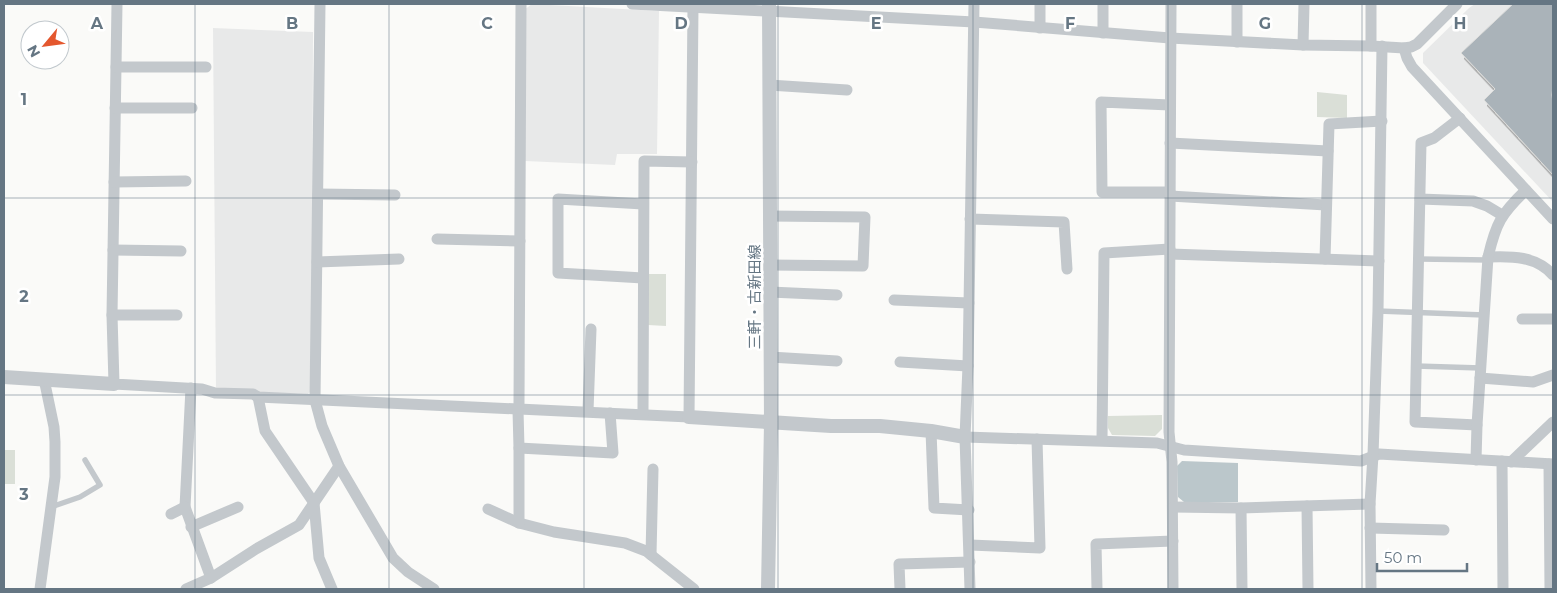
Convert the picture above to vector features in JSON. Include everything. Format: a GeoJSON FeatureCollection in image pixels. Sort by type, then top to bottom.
{"type":"FeatureCollection","features":[{"type":"Feature","properties":{"kind":"street"},"geometry":{"type":"LineString","coordinates":[[114,384],[112,315],[117,4]]}},
{"type":"Feature","properties":{"kind":"street"},"geometry":{"type":"LineString","coordinates":[[320,4],[315,400],[322,426],[339,466],[393,558],[408,572],[434,589]]}},
{"type":"Feature","properties":{"kind":"street"},"geometry":{"type":"LineString","coordinates":[[519,523],[521,4]]}},
{"type":"Feature","properties":{"kind":"street"},"geometry":{"type":"LineString","coordinates":[[632,4],[693,7],[769,7],[1170,38],[1404,48],[1417,44],[1457,4]]}},
{"type":"Feature","properties":{"kind":"street"},"geometry":{"type":"LineString","coordinates":[[970,589],[965,437],[968,366],[974,4]]}},
{"type":"Feature","properties":{"kind":"street"},"geometry":{"type":"LineString","coordinates":[[1040,4],[1040,28]]}},
{"type":"Feature","properties":{"kind":"street"},"geometry":{"type":"LineString","coordinates":[[1102,33],[1103,4]]}},
{"type":"Feature","properties":{"kind":"street"},"geometry":{"type":"LineString","coordinates":[[1171,4],[1169,432],[1173,507],[1173,589]]}},
{"type":"Feature","properties":{"kind":"street"},"geometry":{"type":"LineString","coordinates":[[1237,4],[1237,42]]}},
{"type":"Feature","properties":{"kind":"street"},"geometry":{"type":"LineString","coordinates":[[1303,45],[1304,4]]}},
{"type":"Feature","properties":{"kind":"street"},"geometry":{"type":"LineString","coordinates":[[1371,4],[1377,46],[1382,122],[1380,261],[1370,504],[1371,589]]}},
{"type":"Feature","properties":{"kind":"street"},"geometry":{"type":"LineString","coordinates":[[689,417],[693,7]]}},
{"type":"Feature","properties":{"kind":"street","name":"三軒・古新田線"},"geometry":{"type":"LineString","coordinates":[[768,589],[771,423],[769,7]]}},
{"type":"Feature","properties":{"kind":"street"},"geometry":{"type":"LineString","coordinates":[[1404,48],[1412,67],[1553,218]]}},
{"type":"Feature","properties":{"kind":"street"},"geometry":{"type":"LineString","coordinates":[[116,67],[206,67]]}},
{"type":"Feature","properties":{"kind":"street"},"geometry":{"type":"LineString","coordinates":[[769,85],[847,90]]}},
{"type":"Feature","properties":{"kind":"street"},"geometry":{"type":"LineString","coordinates":[[1170,105],[1101,102],[1102,192],[1170,194],[1326,205]]}},
{"type":"Feature","properties":{"kind":"street"},"geometry":{"type":"LineString","coordinates":[[115,108],[192,108]]}},
{"type":"Feature","properties":{"kind":"street"},"geometry":{"type":"LineString","coordinates":[[1460,118],[1440,134],[1421,143],[1415,422],[1477,425]]}},
{"type":"Feature","properties":{"kind":"street"},"geometry":{"type":"LineString","coordinates":[[1325,259],[1329,124],[1382,122]]}},
{"type":"Feature","properties":{"kind":"street"},"geometry":{"type":"LineString","coordinates":[[1170,143],[1328,151]]}},
{"type":"Feature","properties":{"kind":"street"},"geometry":{"type":"LineString","coordinates":[[643,414],[644,161],[692,162]]}},
{"type":"Feature","properties":{"kind":"street"},"geometry":{"type":"LineString","coordinates":[[114,182],[186,181]]}},
{"type":"Feature","properties":{"kind":"street"},"geometry":{"type":"LineString","coordinates":[[1476,460],[1488,258],[1492,240],[1502,215],[1526,190]]}},
{"type":"Feature","properties":{"kind":"street"},"geometry":{"type":"LineString","coordinates":[[318,194],[395,196]]}},
{"type":"Feature","properties":{"kind":"street"},"geometry":{"type":"LineString","coordinates":[[643,278],[558,273],[558,199],[644,204]]}},
{"type":"Feature","properties":{"kind":"street"},"geometry":{"type":"LineString","coordinates":[[1420,199],[1473,201],[1488,206],[1502,215]]}},
{"type":"Feature","properties":{"kind":"street"},"geometry":{"type":"LineString","coordinates":[[769,216],[865,217],[863,266],[770,265]]}},
{"type":"Feature","properties":{"kind":"street"},"geometry":{"type":"LineString","coordinates":[[970,219],[1064,222],[1067,269]]}},
{"type":"Feature","properties":{"kind":"street"},"geometry":{"type":"LineString","coordinates":[[437,239],[520,241]]}},
{"type":"Feature","properties":{"kind":"street"},"geometry":{"type":"LineString","coordinates":[[113,250],[181,251]]}},
{"type":"Feature","properties":{"kind":"street"},"geometry":{"type":"LineString","coordinates":[[1102,440],[1104,253],[1170,251],[1380,261]]}},
{"type":"Feature","properties":{"kind":"street"},"geometry":{"type":"LineString","coordinates":[[1488,258],[1508,256],[1533,260],[1553,274]]}},
{"type":"Feature","properties":{"kind":"street"},"geometry":{"type":"LineString","coordinates":[[317,262],[399,259]]}},
{"type":"Feature","properties":{"kind":"street"},"geometry":{"type":"LineString","coordinates":[[770,292],[837,295]]}},
{"type":"Feature","properties":{"kind":"street"},"geometry":{"type":"LineString","coordinates":[[894,300],[969,303]]}},
{"type":"Feature","properties":{"kind":"street"},"geometry":{"type":"LineString","coordinates":[[112,315],[177,315]]}},
{"type":"Feature","properties":{"kind":"street"},"geometry":{"type":"LineString","coordinates":[[1522,319],[1553,319]]}},
{"type":"Feature","properties":{"kind":"street"},"geometry":{"type":"LineString","coordinates":[[588,411],[591,329]]}},
{"type":"Feature","properties":{"kind":"street"},"geometry":{"type":"LineString","coordinates":[[770,357],[837,361]]}},
{"type":"Feature","properties":{"kind":"street"},"geometry":{"type":"LineString","coordinates":[[900,362],[968,366]]}},
{"type":"Feature","properties":{"kind":"street"},"geometry":{"type":"LineString","coordinates":[[1480,373],[1533,382],[1553,375]]}},
{"type":"Feature","properties":{"kind":"street"},"geometry":{"type":"LineString","coordinates":[[4,377],[191,388],[215,393],[253,394],[258,397],[518,410],[588,411],[771,423],[880,426],[931,431],[965,437],[1157,443],[1184,450],[1361,461],[1379,454],[1551,464],[1550,589]]}},
{"type":"Feature","properties":{"kind":"street"},"geometry":{"type":"LineString","coordinates":[[40,589],[55,476],[54,427],[44,379]]}},
{"type":"Feature","properties":{"kind":"street"},"geometry":{"type":"LineString","coordinates":[[191,388],[185,506],[211,578]]}},
{"type":"Feature","properties":{"kind":"street"},"geometry":{"type":"LineString","coordinates":[[258,397],[265,431],[314,503],[319,558],[332,589]]}},
{"type":"Feature","properties":{"kind":"street"},"geometry":{"type":"LineString","coordinates":[[519,448],[613,453],[610,413]]}},
{"type":"Feature","properties":{"kind":"street"},"geometry":{"type":"LineString","coordinates":[[1502,589],[1507,461],[1553,422]]}},
{"type":"Feature","properties":{"kind":"street"},"geometry":{"type":"LineString","coordinates":[[931,431],[934,508],[968,510]]}},
{"type":"Feature","properties":{"kind":"street"},"geometry":{"type":"LineString","coordinates":[[970,545],[1040,548],[1037,439]]}},
{"type":"Feature","properties":{"kind":"street"},"geometry":{"type":"LineString","coordinates":[[186,589],[211,578],[256,549],[299,525],[339,466]]}},
{"type":"Feature","properties":{"kind":"street"},"geometry":{"type":"LineString","coordinates":[[651,556],[652,470]]}},
{"type":"Feature","properties":{"kind":"street"},"geometry":{"type":"LineString","coordinates":[[1173,507],[1241,508],[1370,504]]}},
{"type":"Feature","properties":{"kind":"street"},"geometry":{"type":"LineString","coordinates":[[171,514],[185,506]]}},
{"type":"Feature","properties":{"kind":"street"},"geometry":{"type":"LineString","coordinates":[[1307,506],[1308,589]]}},
{"type":"Feature","properties":{"kind":"street"},"geometry":{"type":"LineString","coordinates":[[191,527],[238,508]]}},
{"type":"Feature","properties":{"kind":"street"},"geometry":{"type":"LineString","coordinates":[[1241,508],[1242,589]]}},
{"type":"Feature","properties":{"kind":"street"},"geometry":{"type":"LineString","coordinates":[[488,509],[519,523],[554,532],[625,543],[646,551],[694,589]]}},
{"type":"Feature","properties":{"kind":"street"},"geometry":{"type":"LineString","coordinates":[[1370,528],[1444,530]]}},
{"type":"Feature","properties":{"kind":"street"},"geometry":{"type":"LineString","coordinates":[[1097,589],[1096,544],[1173,541]]}},
{"type":"Feature","properties":{"kind":"street"},"geometry":{"type":"LineString","coordinates":[[900,589],[899,564],[970,562]]}},
{"type":"Feature","properties":{"kind":"lane"},"geometry":{"type":"LineString","coordinates":[[1419,259],[1488,258]]}},
{"type":"Feature","properties":{"kind":"lane"},"geometry":{"type":"LineString","coordinates":[[1378,311],[1484,314]]}},
{"type":"Feature","properties":{"kind":"lane"},"geometry":{"type":"LineString","coordinates":[[1416,366],[1480,373]]}},
{"type":"Feature","properties":{"kind":"lane"},"geometry":{"type":"LineString","coordinates":[[50,507],[80,497],[100,485],[85,460]]}},
{"type":"Feature","properties":{"kind":"shaded area"},"geometry":{"type":"Polygon","coordinates":[[[532,4],[659,11],[657,154],[617,154],[615,165],[525,161],[524,10],[532,4]]]}},
{"type":"Feature","properties":{"kind":"shaded area"},"geometry":{"type":"Polygon","coordinates":[[[1475,4],[1553,4],[1553,202],[1423,63],[1423,53],[1475,4]]]}},
{"type":"Feature","properties":{"kind":"shaded area"},"geometry":{"type":"Polygon","coordinates":[[[213,28],[313,32],[312,390],[308,394],[216,391],[213,28]]]}},
{"type":"Feature","properties":{"kind":"shaded area"},"geometry":{"type":"Polygon","coordinates":[[[1317,92],[1347,95],[1347,118],[1317,117],[1317,92]]]}},
{"type":"Feature","properties":{"kind":"shaded area"},"geometry":{"type":"Polygon","coordinates":[[[648,274],[666,274],[666,326],[648,325],[648,274]]]}},
{"type":"Feature","properties":{"kind":"shaded area"},"geometry":{"type":"Polygon","coordinates":[[[1162,415],[1162,429],[1155,436],[1112,435],[1108,428],[1108,416],[1162,415]]]}},
{"type":"Feature","properties":{"kind":"shaded area"},"geometry":{"type":"Polygon","coordinates":[[[4,450],[15,450],[15,484],[4,484],[4,450]]]}},
{"type":"Feature","properties":{"kind":"shaded area"},"geometry":{"type":"Polygon","coordinates":[[[1182,461],[1238,463],[1238,502],[1184,502],[1178,497],[1177,466],[1182,461]]]}},
{"type":"Feature","properties":{"kind":"building"},"geometry":{"type":"Polygon","coordinates":[[[1513,4],[1553,4],[1553,175],[1484,100],[1495,89],[1461,53],[1513,4]]]}}]}
